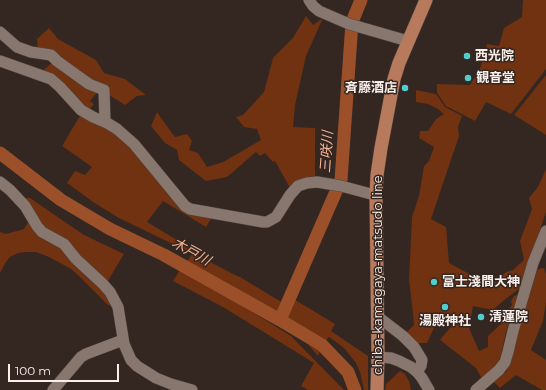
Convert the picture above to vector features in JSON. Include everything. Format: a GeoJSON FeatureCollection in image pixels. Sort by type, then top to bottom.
{"type":"FeatureCollection","features":[{"type":"Feature","properties":{"kind":"main road","name":"chiba-kamagaya-matsudo line"},"geometry":{"type":"LineString","coordinates":[[377,390],[376,194],[381,148],[394,79],[399,63],[426,0]]}},
{"type":"Feature","properties":{"kind":"street"},"geometry":{"type":"LineString","coordinates":[[308,0],[319,11],[349,24],[408,41]]}},
{"type":"Feature","properties":{"kind":"street"},"geometry":{"type":"LineString","coordinates":[[0,32],[17,47],[31,52],[51,55],[89,84],[104,90],[105,122]]}},
{"type":"Feature","properties":{"kind":"street"},"geometry":{"type":"LineString","coordinates":[[0,61],[51,79],[81,110],[117,129],[134,144],[185,206],[190,209],[267,222],[276,217],[290,195],[298,186],[307,182],[317,182],[376,194]]}},
{"type":"Feature","properties":{"kind":"street"},"geometry":{"type":"LineString","coordinates":[[0,182],[25,206],[42,232],[64,244],[76,259],[110,292],[118,307],[123,340],[131,360],[137,366],[156,378],[192,390]]}},
{"type":"Feature","properties":{"kind":"street"},"geometry":{"type":"LineString","coordinates":[[476,390],[499,370],[505,362],[533,263],[546,231]]}},
{"type":"Feature","properties":{"kind":"street"},"geometry":{"type":"LineString","coordinates":[[377,316],[403,336],[414,347],[422,360],[421,366],[417,372]]}},
{"type":"Feature","properties":{"kind":"street"},"geometry":{"type":"LineString","coordinates":[[53,390],[81,357],[123,340]]}},
{"type":"Feature","properties":{"kind":"street"},"geometry":{"type":"LineString","coordinates":[[378,357],[386,357],[411,367],[422,378],[429,390]]}},
{"type":"Feature","properties":{"kind":"shaded area"},"geometry":{"type":"Polygon","coordinates":[[[523,0],[546,0],[546,69],[511,114],[486,102],[475,121],[446,106],[437,93],[437,84],[470,85],[480,69],[487,44],[499,46],[504,28],[522,17],[523,0]]]}},
{"type":"Feature","properties":{"kind":"shaded area"},"geometry":{"type":"Polygon","coordinates":[[[306,16],[313,25],[323,18],[306,56],[295,105],[293,127],[315,128],[315,180],[290,188],[275,161],[273,162],[265,153],[260,156],[256,152],[227,177],[206,181],[179,160],[177,150],[165,143],[151,126],[157,112],[175,137],[187,134],[192,141],[189,150],[198,153],[207,167],[223,162],[261,140],[257,129],[244,127],[236,117],[243,115],[264,92],[273,58],[293,38],[306,16]]]}},
{"type":"Feature","properties":{"kind":"shaded area"},"geometry":{"type":"Polygon","coordinates":[[[49,28],[58,39],[96,60],[104,73],[125,79],[146,95],[137,96],[125,105],[38,51],[37,39],[49,28]]]}},
{"type":"Feature","properties":{"kind":"shaded area"},"geometry":{"type":"Polygon","coordinates":[[[54,61],[99,90],[90,101],[94,104],[88,111],[41,72],[54,61]]]}},
{"type":"Feature","properties":{"kind":"shaded area"},"geometry":{"type":"Polygon","coordinates":[[[546,75],[546,135],[514,115],[546,75]]]}},
{"type":"Feature","properties":{"kind":"shaded area"},"geometry":{"type":"Polygon","coordinates":[[[416,90],[436,94],[445,107],[462,116],[458,127],[459,136],[431,219],[446,227],[449,263],[490,285],[506,272],[513,270],[524,260],[520,241],[532,209],[529,198],[538,187],[546,169],[546,212],[520,288],[493,310],[473,306],[469,328],[479,351],[488,347],[488,336],[505,320],[506,312],[512,305],[511,301],[514,296],[519,294],[506,332],[501,355],[495,368],[483,381],[476,368],[440,340],[453,324],[448,318],[435,326],[427,343],[416,343],[406,333],[414,325],[409,280],[412,217],[419,196],[424,166],[429,161],[434,147],[419,138],[420,131],[428,131],[436,119],[444,114],[428,104],[416,102],[416,90]]]}},
{"type":"Feature","properties":{"kind":"shaded area"},"geometry":{"type":"Polygon","coordinates":[[[81,114],[116,133],[165,186],[212,217],[206,227],[163,201],[147,222],[192,249],[189,252],[119,218],[93,202],[67,183],[75,171],[85,175],[92,167],[62,146],[81,114]]]}},
{"type":"Feature","properties":{"kind":"shaded area"},"geometry":{"type":"Polygon","coordinates":[[[22,198],[30,198],[84,235],[124,254],[106,284],[44,229],[22,198]]]}},
{"type":"Feature","properties":{"kind":"shaded area"},"geometry":{"type":"Polygon","coordinates":[[[30,219],[101,286],[114,306],[108,305],[71,269],[36,252],[18,253],[10,257],[0,273],[0,232],[6,234],[24,229],[30,219]]]}},
{"type":"Feature","properties":{"kind":"shaded area"},"geometry":{"type":"Polygon","coordinates":[[[193,253],[240,277],[283,303],[276,319],[185,264],[193,253]]]}},
{"type":"Feature","properties":{"kind":"shaded area"},"geometry":{"type":"Polygon","coordinates":[[[181,268],[291,336],[344,390],[308,390],[301,386],[314,363],[223,307],[173,281],[181,268]]]}},
{"type":"Feature","properties":{"kind":"shaded area"},"geometry":{"type":"Polygon","coordinates":[[[544,268],[546,274],[546,302],[543,321],[531,350],[546,360],[546,390],[542,390],[516,375],[500,388],[493,381],[506,372],[530,288],[538,269],[544,268]]]}},
{"type":"Feature","properties":{"kind":"shaded area"},"geometry":{"type":"Polygon","coordinates":[[[292,298],[335,324],[331,331],[368,356],[368,390],[364,390],[360,372],[356,363],[344,348],[329,337],[322,345],[318,356],[296,330],[280,323],[292,298]]]}},
{"type":"Feature","properties":{"kind":"shaded area"},"geometry":{"type":"Polygon","coordinates":[[[400,371],[405,374],[409,381],[411,390],[385,390],[386,384],[400,371]]]}},
{"type":"Feature","properties":{"kind":"waterway","name":"三咲川"},"geometry":{"type":"LineString","coordinates":[[280,320],[341,180],[352,22],[361,0]]}},
{"type":"Feature","properties":{"kind":"waterway","name":"木戸川"},"geometry":{"type":"LineString","coordinates":[[0,153],[61,200],[110,229],[164,255],[322,345],[348,372],[355,390]]}},
{"type":"Feature","properties":{"kind":"place","name":"西光院"},"geometry":{"type":"Point","coordinates":[467,56]}},
{"type":"Feature","properties":{"kind":"place","name":"観音堂"},"geometry":{"type":"Point","coordinates":[468,78]}},
{"type":"Feature","properties":{"kind":"place","name":"斉藤酒店"},"geometry":{"type":"Point","coordinates":[405,88]}},
{"type":"Feature","properties":{"kind":"place","name":"富士淺間大神"},"geometry":{"type":"Point","coordinates":[434,282]}},
{"type":"Feature","properties":{"kind":"place","name":"湯殿神社"},"geometry":{"type":"Point","coordinates":[445,307]}},
{"type":"Feature","properties":{"kind":"place","name":"清蓮院"},"geometry":{"type":"Point","coordinates":[481,317]}}]}
